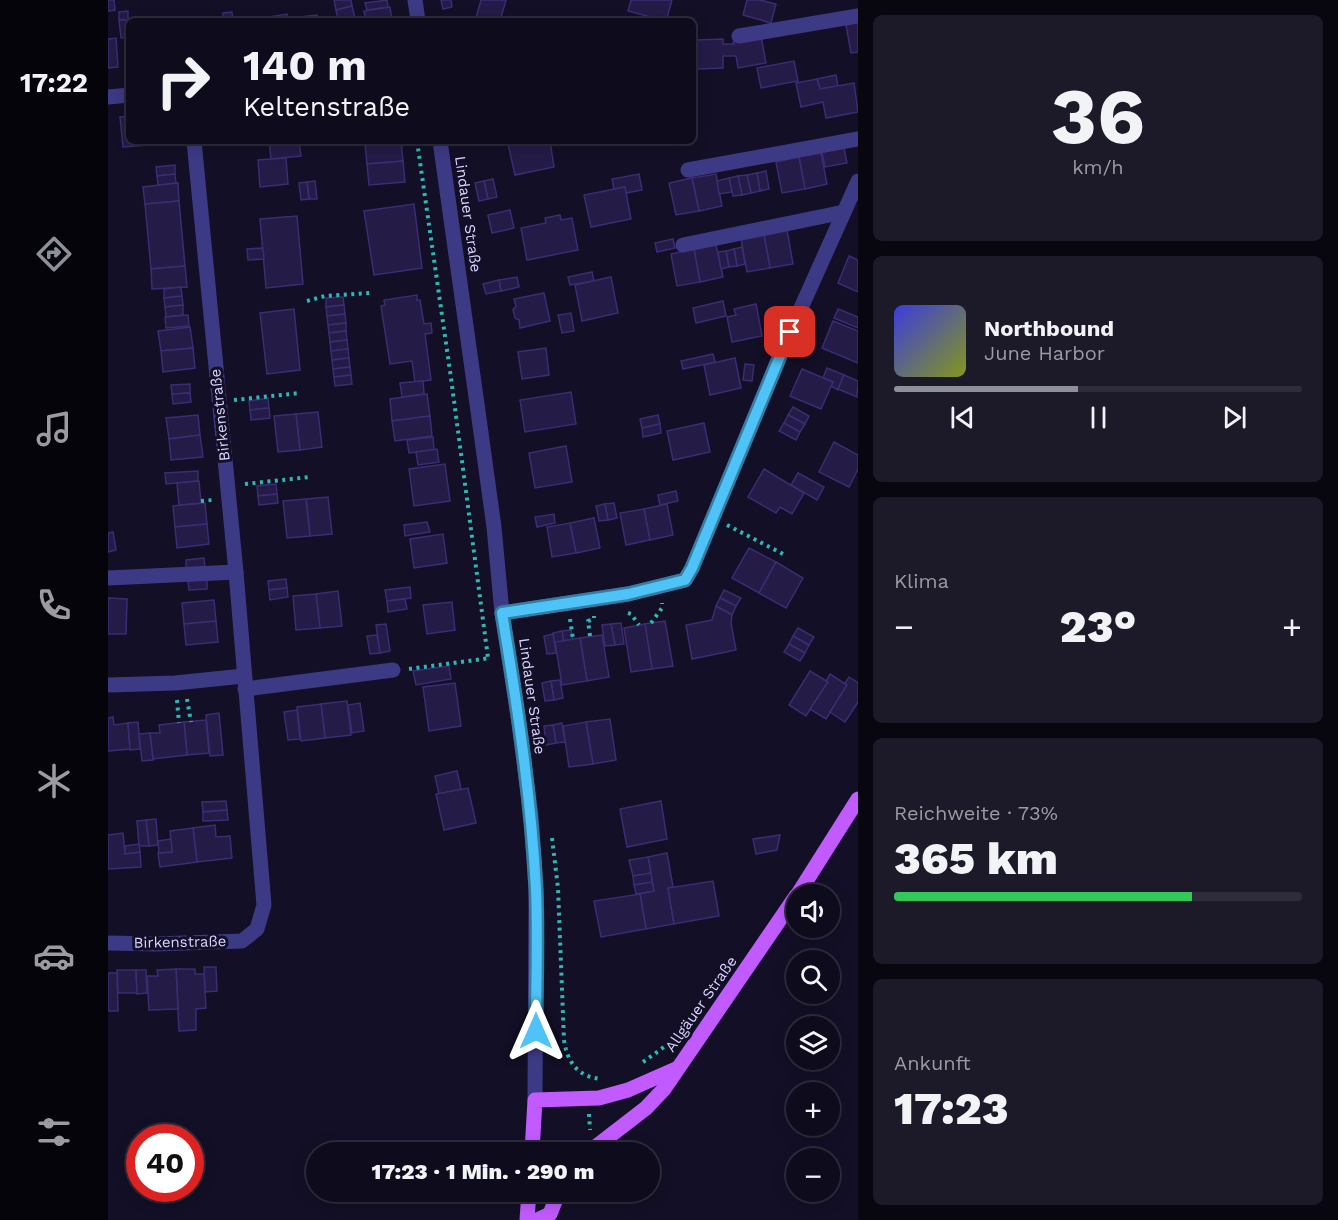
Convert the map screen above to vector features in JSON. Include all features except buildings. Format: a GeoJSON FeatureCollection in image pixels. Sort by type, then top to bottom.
{"type":"FeatureCollection","features":[{"type":"Feature","properties":{"kind":"main road","name":"Allgäuer Straße"},"geometry":{"type":"LineString","coordinates":[[804,884],[858,799]]}},
{"type":"Feature","properties":{"kind":"main road","name":"Allgäuer Straße"},"geometry":{"type":"LineString","coordinates":[[535,1100],[599,1098],[628,1090],[678,1068],[786,911]]}},
{"type":"Feature","properties":{"kind":"main road"},"geometry":{"type":"LineString","coordinates":[[594,1142],[646,1108],[664,1089],[678,1068]]}},
{"type":"Feature","properties":{"kind":"main road","name":"Lindauer Straße"},"geometry":{"type":"LineString","coordinates":[[533,1142],[535,1100]]}},
{"type":"Feature","properties":{"kind":"main road"},"geometry":{"type":"LineString","coordinates":[[527,1220],[528,1202]]}},
{"type":"Feature","properties":{"kind":"main road"},"geometry":{"type":"LineString","coordinates":[[537,1220],[550,1214],[555,1202]]}},
{"type":"Feature","properties":{"kind":"street"},"geometry":{"type":"LineString","coordinates":[[415,0],[418,18]]}},
{"type":"Feature","properties":{"kind":"street"},"geometry":{"type":"LineString","coordinates":[[739,36],[858,16]]}},
{"type":"Feature","properties":{"kind":"street"},"geometry":{"type":"LineString","coordinates":[[108,97],[126,95]]}},
{"type":"Feature","properties":{"kind":"street"},"geometry":{"type":"LineString","coordinates":[[688,170],[858,139]]}},
{"type":"Feature","properties":{"kind":"street","name":"Birkenstraße"},"geometry":{"type":"LineString","coordinates":[[108,943],[242,941],[257,929],[264,905],[236,573],[194,144]]}},
{"type":"Feature","properties":{"kind":"street","name":"Lindauer Straße"},"geometry":{"type":"LineString","coordinates":[[440,144],[494,527],[502,613],[531,816],[536,890],[535,1100]]}},
{"type":"Feature","properties":{"kind":"street"},"geometry":{"type":"LineString","coordinates":[[502,613],[628,594],[685,580],[783,348],[858,181]]}},
{"type":"Feature","properties":{"kind":"street"},"geometry":{"type":"LineString","coordinates":[[683,244],[844,212]]}},
{"type":"Feature","properties":{"kind":"street"},"geometry":{"type":"LineString","coordinates":[[108,578],[236,573]]}},
{"type":"Feature","properties":{"kind":"street"},"geometry":{"type":"LineString","coordinates":[[108,685],[245,682],[393,670]]}},
{"type":"Feature","properties":{"kind":"path"},"geometry":{"type":"LineString","coordinates":[[393,670],[488,658],[417,144]]}},
{"type":"Feature","properties":{"kind":"path"},"geometry":{"type":"LineString","coordinates":[[307,301],[325,296],[370,293]]}},
{"type":"Feature","properties":{"kind":"path"},"geometry":{"type":"LineString","coordinates":[[228,400],[300,393]]}},
{"type":"Feature","properties":{"kind":"path"},"geometry":{"type":"LineString","coordinates":[[235,485],[310,477]]}},
{"type":"Feature","properties":{"kind":"path"},"geometry":{"type":"LineString","coordinates":[[216,490],[217,500]]}},
{"type":"Feature","properties":{"kind":"path"},"geometry":{"type":"LineString","coordinates":[[712,517],[785,555]]}},
{"type":"Feature","properties":{"kind":"path"},"geometry":{"type":"LineString","coordinates":[[180,683],[191,722]]}},
{"type":"Feature","properties":{"kind":"path"},"geometry":{"type":"LineString","coordinates":[[179,723],[180,683]]}},
{"type":"Feature","properties":{"kind":"path"},"geometry":{"type":"LineString","coordinates":[[638,1066],[676,1037]]}},
{"type":"Feature","properties":{"kind":"path"},"geometry":{"type":"LineString","coordinates":[[588,1078],[606,1079]]}},
{"type":"Feature","properties":{"kind":"path"},"geometry":{"type":"LineString","coordinates":[[589,1109],[589,1142]]}},
{"type":"Feature","properties":{"kind":"route"},"geometry":{"type":"LineString","coordinates":[[536,1031],[536,890],[531,816],[502,613],[628,594],[685,580],[790,332]]}}]}
